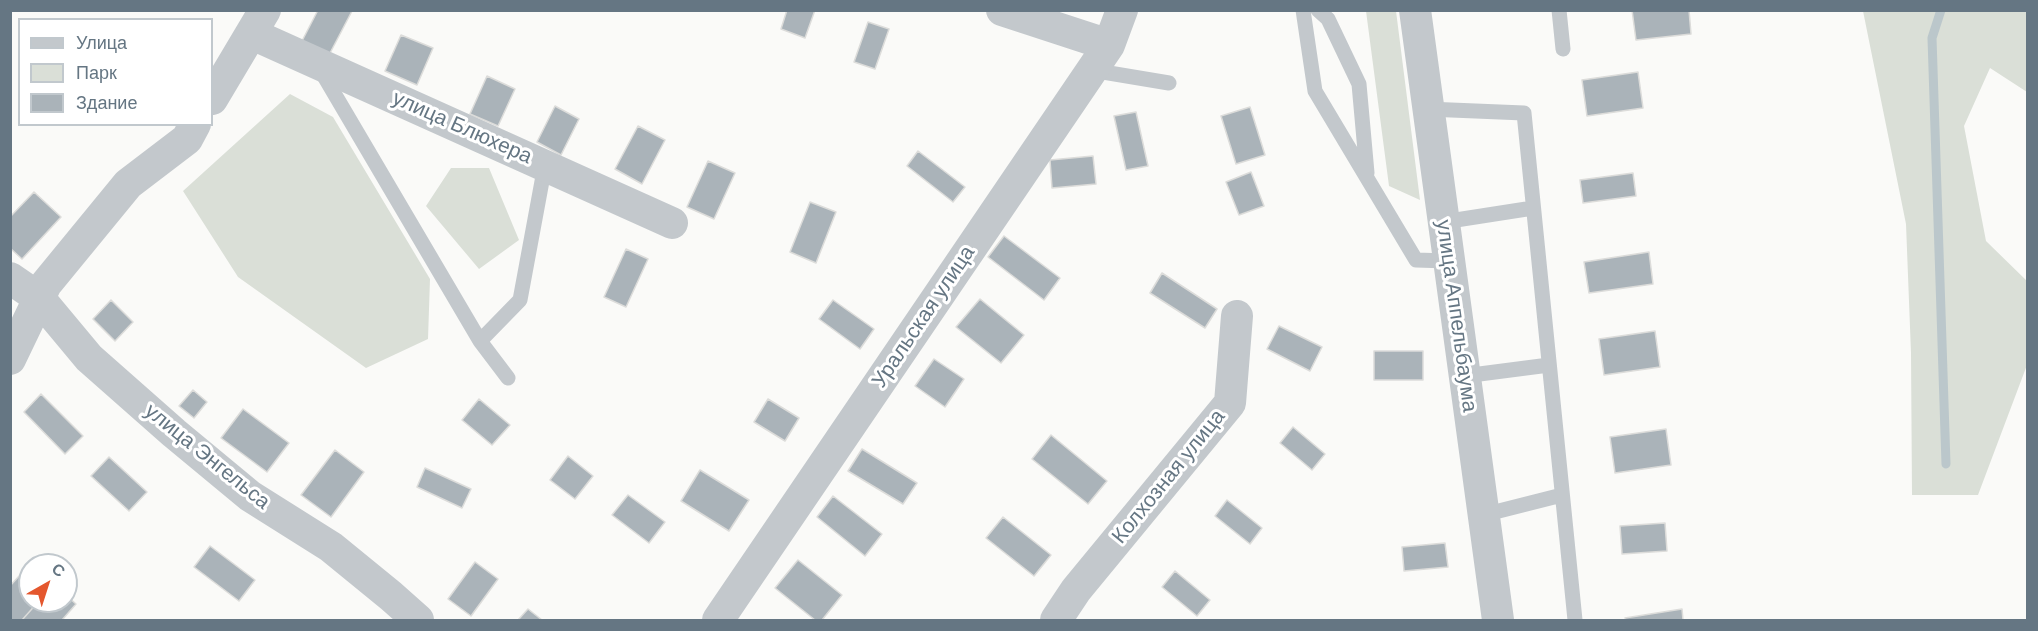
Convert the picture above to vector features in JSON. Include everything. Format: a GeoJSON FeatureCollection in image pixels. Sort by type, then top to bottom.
{"type":"FeatureCollection","features":[{"type":"Feature","properties":{"kind":"street"},"geometry":{"type":"LineString","coordinates":[[1002,10],[1109,45]]}},
{"type":"Feature","properties":{"kind":"street","name":"Уральская улица"},"geometry":{"type":"LineString","coordinates":[[718,621],[1109,45],[1122,10]]}},
{"type":"Feature","properties":{"kind":"street","name":"улица Аппельбаума"},"geometry":{"type":"LineString","coordinates":[[1415,10],[1498,621]]}},
{"type":"Feature","properties":{"kind":"street","name":"улица Блюхера"},"geometry":{"type":"LineString","coordinates":[[213,97],[259,22],[316,63],[672,223]]}},
{"type":"Feature","properties":{"kind":"street"},"geometry":{"type":"LineString","coordinates":[[10,358],[46,284],[128,184],[187,139],[194,126]]}},
{"type":"Feature","properties":{"kind":"street","name":"улица Энгельса"},"geometry":{"type":"LineString","coordinates":[[10,278],[39,298],[89,358],[174,433],[250,496],[332,547],[418,621]]}},
{"type":"Feature","properties":{"kind":"street","name":"Колхозная улица"},"geometry":{"type":"LineString","coordinates":[[1056,621],[1077,590],[1230,403],[1238,316]]}},
{"type":"Feature","properties":{"kind":"lane"},"geometry":{"type":"LineString","coordinates":[[1303,10],[1315,91],[1416,260],[1448,261]]}},
{"type":"Feature","properties":{"kind":"lane"},"geometry":{"type":"LineString","coordinates":[[1318,10],[1328,19],[1359,84],[1368,179]]}},
{"type":"Feature","properties":{"kind":"lane"},"geometry":{"type":"LineString","coordinates":[[1559,10],[1563,49]]}},
{"type":"Feature","properties":{"kind":"lane"},"geometry":{"type":"LineString","coordinates":[[316,63],[480,341],[508,378]]}},
{"type":"Feature","properties":{"kind":"lane"},"geometry":{"type":"LineString","coordinates":[[1091,70],[1169,83]]}},
{"type":"Feature","properties":{"kind":"lane"},"geometry":{"type":"LineString","coordinates":[[1427,109],[1524,113],[1575,621]]}},
{"type":"Feature","properties":{"kind":"lane"},"geometry":{"type":"LineString","coordinates":[[480,341],[520,300],[545,165]]}},
{"type":"Feature","properties":{"kind":"lane"},"geometry":{"type":"LineString","coordinates":[[1443,222],[1533,208]]}},
{"type":"Feature","properties":{"kind":"lane"},"geometry":{"type":"LineString","coordinates":[[1464,376],[1549,365]]}},
{"type":"Feature","properties":{"kind":"lane"},"geometry":{"type":"LineString","coordinates":[[1483,515],[1562,495]]}},
{"type":"Feature","properties":{"kind":"green space"},"geometry":{"type":"Polygon","coordinates":[[[1366,11],[1396,11],[1420,200],[1389,186],[1366,11]]]}},
{"type":"Feature","properties":{"kind":"green space"},"geometry":{"type":"Polygon","coordinates":[[[1863,11],[2027,11],[2027,92],[1990,68],[1964,126],[1986,241],[2028,282],[2027,365],[1978,495],[1912,495],[1911,353],[1906,224],[1863,11]]]}},
{"type":"Feature","properties":{"kind":"green space"},"geometry":{"type":"Polygon","coordinates":[[[290,94],[333,117],[430,279],[428,339],[366,368],[238,277],[183,191],[290,94]]]}},
{"type":"Feature","properties":{"kind":"green space"},"geometry":{"type":"Polygon","coordinates":[[[451,168],[489,168],[519,240],[479,269],[426,206],[451,168]]]}},
{"type":"Feature","properties":{"kind":"building"},"geometry":{"type":"Polygon","coordinates":[[[318,10],[352,11],[329,55],[302,41],[318,10]]]}},
{"type":"Feature","properties":{"kind":"building"},"geometry":{"type":"Polygon","coordinates":[[[787,10],[815,10],[805,38],[781,29],[787,10]]]}},
{"type":"Feature","properties":{"kind":"building"},"geometry":{"type":"Polygon","coordinates":[[[1632,10],[1689,10],[1691,34],[1636,40],[1632,10]]]}},
{"type":"Feature","properties":{"kind":"building"},"geometry":{"type":"Polygon","coordinates":[[[868,22],[889,29],[875,69],[854,62],[868,22]]]}},
{"type":"Feature","properties":{"kind":"building"},"geometry":{"type":"Polygon","coordinates":[[[401,35],[433,48],[417,85],[385,71],[401,35]]]}},
{"type":"Feature","properties":{"kind":"building"},"geometry":{"type":"Polygon","coordinates":[[[1638,72],[1643,108],[1587,116],[1582,80],[1638,72]]]}},
{"type":"Feature","properties":{"kind":"building"},"geometry":{"type":"Polygon","coordinates":[[[487,76],[515,89],[498,126],[470,114],[487,76]]]}},
{"type":"Feature","properties":{"kind":"building"},"geometry":{"type":"Polygon","coordinates":[[[555,106],[579,119],[561,155],[537,142],[555,106]]]}},
{"type":"Feature","properties":{"kind":"building"},"geometry":{"type":"Polygon","coordinates":[[[1250,107],[1265,155],[1236,164],[1221,116],[1250,107]]]}},
{"type":"Feature","properties":{"kind":"building"},"geometry":{"type":"Polygon","coordinates":[[[1136,112],[1148,166],[1126,170],[1114,116],[1136,112]]]}},
{"type":"Feature","properties":{"kind":"building"},"geometry":{"type":"Polygon","coordinates":[[[638,126],[665,140],[642,184],[615,169],[638,126]]]}},
{"type":"Feature","properties":{"kind":"building"},"geometry":{"type":"Polygon","coordinates":[[[918,151],[965,187],[953,202],[907,166],[918,151]]]}},
{"type":"Feature","properties":{"kind":"building"},"geometry":{"type":"Polygon","coordinates":[[[1093,156],[1096,184],[1052,188],[1050,160],[1093,156]]]}},
{"type":"Feature","properties":{"kind":"building"},"geometry":{"type":"Polygon","coordinates":[[[708,161],[735,173],[714,219],[687,207],[708,161]]]}},
{"type":"Feature","properties":{"kind":"building"},"geometry":{"type":"Polygon","coordinates":[[[1251,172],[1264,206],[1239,215],[1226,182],[1251,172]]]}},
{"type":"Feature","properties":{"kind":"building"},"geometry":{"type":"Polygon","coordinates":[[[1633,173],[1636,196],[1583,203],[1580,180],[1633,173]]]}},
{"type":"Feature","properties":{"kind":"building"},"geometry":{"type":"Polygon","coordinates":[[[34,192],[61,217],[22,259],[10,248],[10,217],[34,192]]]}},
{"type":"Feature","properties":{"kind":"building"},"geometry":{"type":"Polygon","coordinates":[[[810,202],[836,212],[816,263],[790,252],[810,202]]]}},
{"type":"Feature","properties":{"kind":"building"},"geometry":{"type":"Polygon","coordinates":[[[1004,236],[1060,278],[1044,300],[988,257],[1004,236]]]}},
{"type":"Feature","properties":{"kind":"building"},"geometry":{"type":"Polygon","coordinates":[[[626,249],[648,259],[626,307],[604,297],[626,249]]]}},
{"type":"Feature","properties":{"kind":"building"},"geometry":{"type":"Polygon","coordinates":[[[1649,252],[1653,284],[1589,293],[1584,262],[1649,252]]]}},
{"type":"Feature","properties":{"kind":"building"},"geometry":{"type":"Polygon","coordinates":[[[1162,273],[1217,309],[1205,328],[1150,293],[1162,273]]]}},
{"type":"Feature","properties":{"kind":"building"},"geometry":{"type":"Polygon","coordinates":[[[980,299],[1024,335],[1001,363],[956,327],[980,299]]]}},
{"type":"Feature","properties":{"kind":"building"},"geometry":{"type":"Polygon","coordinates":[[[111,300],[133,322],[115,341],[93,319],[111,300]]]}},
{"type":"Feature","properties":{"kind":"building"},"geometry":{"type":"Polygon","coordinates":[[[833,300],[874,329],[860,349],[819,319],[833,300]]]}},
{"type":"Feature","properties":{"kind":"building"},"geometry":{"type":"Polygon","coordinates":[[[1279,326],[1322,347],[1310,371],[1267,349],[1279,326]]]}},
{"type":"Feature","properties":{"kind":"building"},"geometry":{"type":"Polygon","coordinates":[[[1655,331],[1660,367],[1604,375],[1599,339],[1655,331]]]}},
{"type":"Feature","properties":{"kind":"building"},"geometry":{"type":"Polygon","coordinates":[[[1374,351],[1423,351],[1423,380],[1374,380],[1374,351]]]}},
{"type":"Feature","properties":{"kind":"building"},"geometry":{"type":"Polygon","coordinates":[[[934,359],[964,379],[945,407],[915,386],[934,359]]]}},
{"type":"Feature","properties":{"kind":"building"},"geometry":{"type":"Polygon","coordinates":[[[193,390],[207,402],[194,418],[179,406],[193,390]]]}},
{"type":"Feature","properties":{"kind":"building"},"geometry":{"type":"Polygon","coordinates":[[[41,394],[83,436],[65,454],[24,412],[41,394]]]}},
{"type":"Feature","properties":{"kind":"building"},"geometry":{"type":"Polygon","coordinates":[[[479,399],[510,425],[492,445],[462,420],[479,399]]]}},
{"type":"Feature","properties":{"kind":"building"},"geometry":{"type":"Polygon","coordinates":[[[768,399],[799,418],[785,441],[754,422],[768,399]]]}},
{"type":"Feature","properties":{"kind":"building"},"geometry":{"type":"Polygon","coordinates":[[[243,409],[289,443],[267,472],[221,438],[243,409]]]}},
{"type":"Feature","properties":{"kind":"building"},"geometry":{"type":"Polygon","coordinates":[[[1293,427],[1325,454],[1312,470],[1280,443],[1293,427]]]}},
{"type":"Feature","properties":{"kind":"building"},"geometry":{"type":"Polygon","coordinates":[[[1666,429],[1671,465],[1615,473],[1610,437],[1666,429]]]}},
{"type":"Feature","properties":{"kind":"building"},"geometry":{"type":"Polygon","coordinates":[[[1051,435],[1107,481],[1088,504],[1032,459],[1051,435]]]}},
{"type":"Feature","properties":{"kind":"building"},"geometry":{"type":"Polygon","coordinates":[[[862,449],[917,483],[903,504],[848,471],[862,449]]]}},
{"type":"Feature","properties":{"kind":"building"},"geometry":{"type":"Polygon","coordinates":[[[335,450],[364,472],[331,517],[301,495],[335,450]]]}},
{"type":"Feature","properties":{"kind":"building"},"geometry":{"type":"Polygon","coordinates":[[[568,456],[593,476],[575,499],[550,480],[568,456]]]}},
{"type":"Feature","properties":{"kind":"building"},"geometry":{"type":"Polygon","coordinates":[[[109,457],[147,492],[129,511],[91,476],[109,457]]]}},
{"type":"Feature","properties":{"kind":"building"},"geometry":{"type":"Polygon","coordinates":[[[425,468],[471,489],[462,508],[417,487],[425,468]]]}},
{"type":"Feature","properties":{"kind":"building"},"geometry":{"type":"Polygon","coordinates":[[[700,470],[749,500],[729,531],[681,501],[700,470]]]}},
{"type":"Feature","properties":{"kind":"building"},"geometry":{"type":"Polygon","coordinates":[[[628,495],[665,522],[649,543],[612,515],[628,495]]]}},
{"type":"Feature","properties":{"kind":"building"},"geometry":{"type":"Polygon","coordinates":[[[833,496],[882,534],[865,556],[817,517],[833,496]]]}},
{"type":"Feature","properties":{"kind":"building"},"geometry":{"type":"Polygon","coordinates":[[[1227,500],[1262,528],[1250,544],[1215,516],[1227,500]]]}},
{"type":"Feature","properties":{"kind":"building"},"geometry":{"type":"Polygon","coordinates":[[[1003,517],[1051,555],[1034,576],[986,538],[1003,517]]]}},
{"type":"Feature","properties":{"kind":"building"},"geometry":{"type":"Polygon","coordinates":[[[1665,523],[1667,551],[1622,554],[1620,526],[1665,523]]]}},
{"type":"Feature","properties":{"kind":"building"},"geometry":{"type":"Polygon","coordinates":[[[1445,543],[1448,567],[1404,571],[1402,547],[1445,543]]]}},
{"type":"Feature","properties":{"kind":"building"},"geometry":{"type":"Polygon","coordinates":[[[210,546],[255,580],[239,601],[194,567],[210,546]]]}},
{"type":"Feature","properties":{"kind":"building"},"geometry":{"type":"Polygon","coordinates":[[[798,560],[842,595],[822,620],[815,620],[775,588],[798,560]]]}},
{"type":"Feature","properties":{"kind":"building"},"geometry":{"type":"Polygon","coordinates":[[[475,562],[498,579],[471,616],[448,599],[475,562]]]}},
{"type":"Feature","properties":{"kind":"building"},"geometry":{"type":"Polygon","coordinates":[[[1175,571],[1210,600],[1197,616],[1162,587],[1175,571]]]}},
{"type":"Feature","properties":{"kind":"building"},"geometry":{"type":"Polygon","coordinates":[[[18,577],[18,613],[28,613],[22,620],[11,620],[10,586],[18,577]]]}},
{"type":"Feature","properties":{"kind":"building"},"geometry":{"type":"Polygon","coordinates":[[[528,609],[542,620],[518,620],[528,609]]]}},
{"type":"Feature","properties":{"kind":"building"},"geometry":{"type":"Polygon","coordinates":[[[1682,609],[1683,620],[1626,620],[1625,618],[1682,609]]]}},
{"type":"Feature","properties":{"kind":"building"},"geometry":{"type":"Polygon","coordinates":[[[28,613],[68,613],[62,620],[22,620],[28,613]]]}},
{"type":"Feature","properties":{"kind":"waterway"},"geometry":{"type":"LineString","coordinates":[[1941,10],[1932,38],[1946,464]]}}]}
